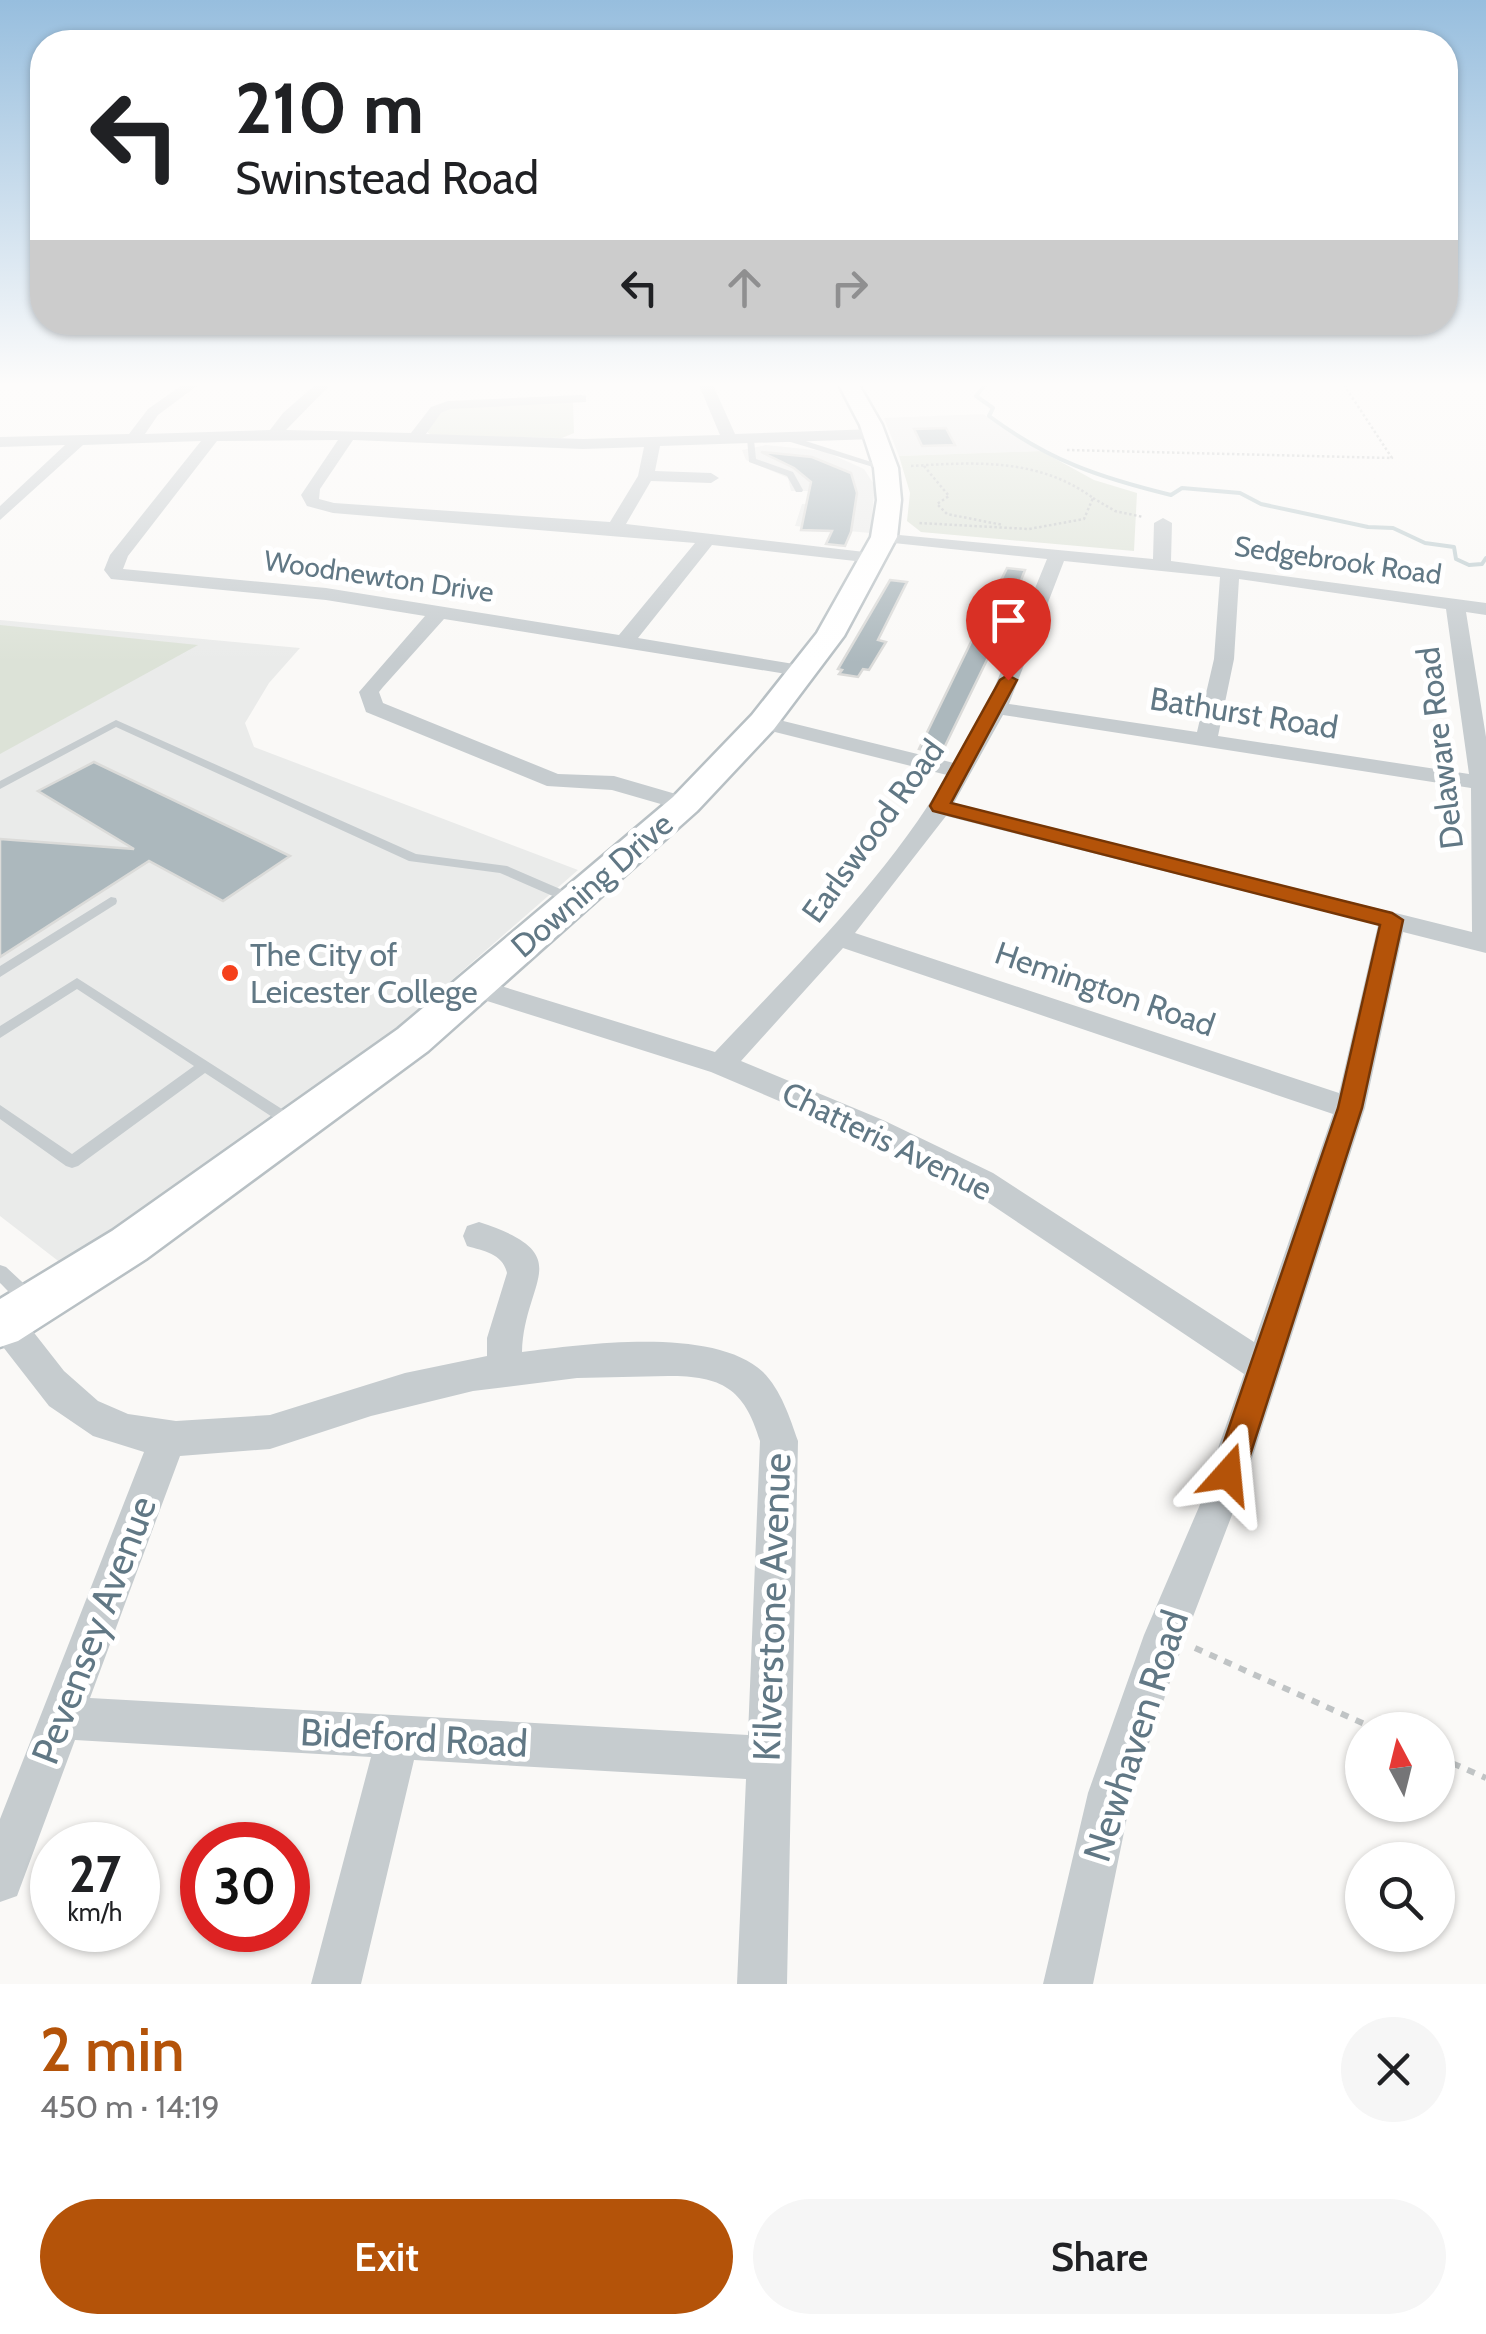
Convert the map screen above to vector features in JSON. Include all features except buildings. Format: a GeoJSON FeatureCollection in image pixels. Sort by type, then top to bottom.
{"type":"FeatureCollection","features":[{"type":"Feature","properties":{"kind":"street"},"geometry":{"type":"LineString","coordinates":[[0,515],[39,478]]}},
{"type":"Feature","properties":{"kind":"street","name":"Woodnewton Drive"},"geometry":{"type":"LineString","coordinates":[[184,478],[119,555],[113,570],[118,575],[326,594],[805,671]]}},
{"type":"Feature","properties":{"kind":"street","name":"Sedgebrook Road"},"geometry":{"type":"LineString","coordinates":[[320,478],[309,495],[313,502],[333,508],[708,538],[881,539],[1058,553],[1230,572],[1486,609]]}},
{"type":"Feature","properties":{"kind":"street"},"geometry":{"type":"LineString","coordinates":[[615,528],[645,478]]}},
{"type":"Feature","properties":{"kind":"street"},"geometry":{"type":"LineString","coordinates":[[698,478],[711,478]]}},
{"type":"Feature","properties":{"kind":"street","name":"Downing Drive"},"geometry":{"type":"LineString","coordinates":[[13,1318],[129,1245],[414,1040],[685,804],[805,671],[850,602],[881,539],[880,478]]}},
{"type":"Feature","properties":{"kind":"street"},"geometry":{"type":"LineString","coordinates":[[1162,564],[1163,524]]}},
{"type":"Feature","properties":{"kind":"street"},"geometry":{"type":"LineString","coordinates":[[626,640],[708,538]]}},
{"type":"Feature","properties":{"kind":"street","name":"Earlswood Road"},"geometry":{"type":"LineString","coordinates":[[722,1064],[838,937],[940,806],[996,708],[1058,553]]}},
{"type":"Feature","properties":{"kind":"street"},"geometry":{"type":"LineString","coordinates":[[1206,740],[1224,659],[1230,572]]}},
{"type":"Feature","properties":{"kind":"street","name":"Delaware Road"},"geometry":{"type":"LineString","coordinates":[[1455,604],[1482,783],[1485,944]]}},
{"type":"Feature","properties":{"kind":"street"},"geometry":{"type":"LineString","coordinates":[[440,611],[375,683],[369,692],[374,707],[555,781],[614,782],[685,804]]}},
{"type":"Feature","properties":{"kind":"street","name":"Bathurst Road"},"geometry":{"type":"LineString","coordinates":[[996,708],[1482,783]]}},
{"type":"Feature","properties":{"kind":"street"},"geometry":{"type":"LineString","coordinates":[[763,722],[961,772]]}},
{"type":"Feature","properties":{"kind":"street"},"geometry":{"type":"LineString","coordinates":[[940,806],[1485,944]]}},
{"type":"Feature","properties":{"kind":"street","name":"Newhaven Road"},"geometry":{"type":"LineString","coordinates":[[1068,1984],[1110,1793],[1165,1635],[1224,1484],[1350,1108],[1392,920]]}},
{"type":"Feature","properties":{"kind":"street","name":"Hemington Road"},"geometry":{"type":"LineString","coordinates":[[838,937],[1350,1108]]}},
{"type":"Feature","properties":{"kind":"street","name":"Chatteris Avenue"},"geometry":{"type":"LineString","coordinates":[[475,987],[722,1064],[872,1128],[982,1182],[1263,1367]]}},
{"type":"Feature","properties":{"kind":"street"},"geometry":{"type":"LineString","coordinates":[[479,1236],[506,1245],[520,1256],[524,1273],[505,1338],[504,1369]]}},
{"type":"Feature","properties":{"kind":"street","name":"Kilverstone Avenue"},"geometry":{"type":"LineString","coordinates":[[13,1318],[34,1363],[86,1413],[125,1429],[168,1437],[226,1438],[274,1431],[428,1383],[504,1369],[630,1360],[700,1360],[731,1370],[753,1386],[770,1408],[779,1441],[762,1984]]}},
{"type":"Feature","properties":{"kind":"street","name":"Pevensey Avenue"},"geometry":{"type":"LineString","coordinates":[[0,1879],[168,1437]]}},
{"type":"Feature","properties":{"kind":"street","name":"Bideford Road"},"geometry":{"type":"LineString","coordinates":[[60,1718],[767,1758]]}},
{"type":"Feature","properties":{"kind":"street"},"geometry":{"type":"LineString","coordinates":[[336,1984],[398,1738]]}},
{"type":"Feature","properties":{"kind":"lane"},"geometry":{"type":"LineString","coordinates":[[792,478],[799,490]]}},
{"type":"Feature","properties":{"kind":"lane"},"geometry":{"type":"LineString","coordinates":[[0,786],[116,723],[413,858],[503,869],[577,901]]}},
{"type":"Feature","properties":{"kind":"lane"},"geometry":{"type":"LineString","coordinates":[[0,972],[111,900]]}},
{"type":"Feature","properties":{"kind":"lane"},"geometry":{"type":"LineString","coordinates":[[0,1033],[77,983],[296,1125]]}},
{"type":"Feature","properties":{"kind":"lane"},"geometry":{"type":"LineString","coordinates":[[0,1111],[72,1162],[205,1066]]}},
{"type":"Feature","properties":{"kind":"lane"},"geometry":{"type":"LineString","coordinates":[[0,1272],[13,1318]]}},
{"type":"Feature","properties":{"kind":"path"},"geometry":{"type":"LineString","coordinates":[[934,478],[949,496],[937,504],[947,514],[1017,527]]}},
{"type":"Feature","properties":{"kind":"path"},"geometry":{"type":"LineString","coordinates":[[1052,478],[1073,484],[1116,511],[1143,517]]}},
{"type":"Feature","properties":{"kind":"path"},"geometry":{"type":"LineString","coordinates":[[881,539],[1050,527],[1084,520],[1093,498]]}},
{"type":"Feature","properties":{"kind":"path"},"geometry":{"type":"LineString","coordinates":[[1165,1635],[1345,1715]]}},
{"type":"Feature","properties":{"kind":"path"},"geometry":{"type":"LineString","coordinates":[[1455,1764],[1486,1778]]}},
{"type":"Feature","properties":{"kind":"shaded area"},"geometry":{"type":"Polygon","coordinates":[[[788,478],[870,478],[875,486],[870,533],[795,526],[811,491],[791,491],[788,478]]]}},
{"type":"Feature","properties":{"kind":"shaded area"},"geometry":{"type":"Polygon","coordinates":[[[905,478],[1090,478],[1137,493],[1134,551],[921,532],[907,521],[910,493],[905,478]]]}},
{"type":"Feature","properties":{"kind":"shaded area","name":"The City of Leicester College"},"geometry":{"type":"Polygon","coordinates":[[[0,620],[300,648],[269,683],[245,723],[254,747],[578,870],[342,1076],[66,1267],[0,1216],[0,620]]]}},
{"type":"Feature","properties":{"kind":"shaded area"},"geometry":{"type":"Polygon","coordinates":[[[0,625],[198,645],[0,754],[0,625]]]}},
{"type":"Feature","properties":{"kind":"waterway"},"geometry":{"type":"LineString","coordinates":[[1109,478],[1171,495],[1182,488],[1240,493],[1261,504],[1368,527],[1393,528],[1425,543],[1454,547],[1456,559],[1469,565],[1482,564],[1486,558]]}},
{"type":"Feature","properties":{"kind":"place","name":"The City of Leicester College"},"geometry":{"type":"Point","coordinates":[230,973]}},
{"type":"Feature","properties":{"kind":"route"},"geometry":{"type":"LineString","coordinates":[[1008,680],[940,806],[1392,920],[1350,1108],[1228,1474]]}}]}
